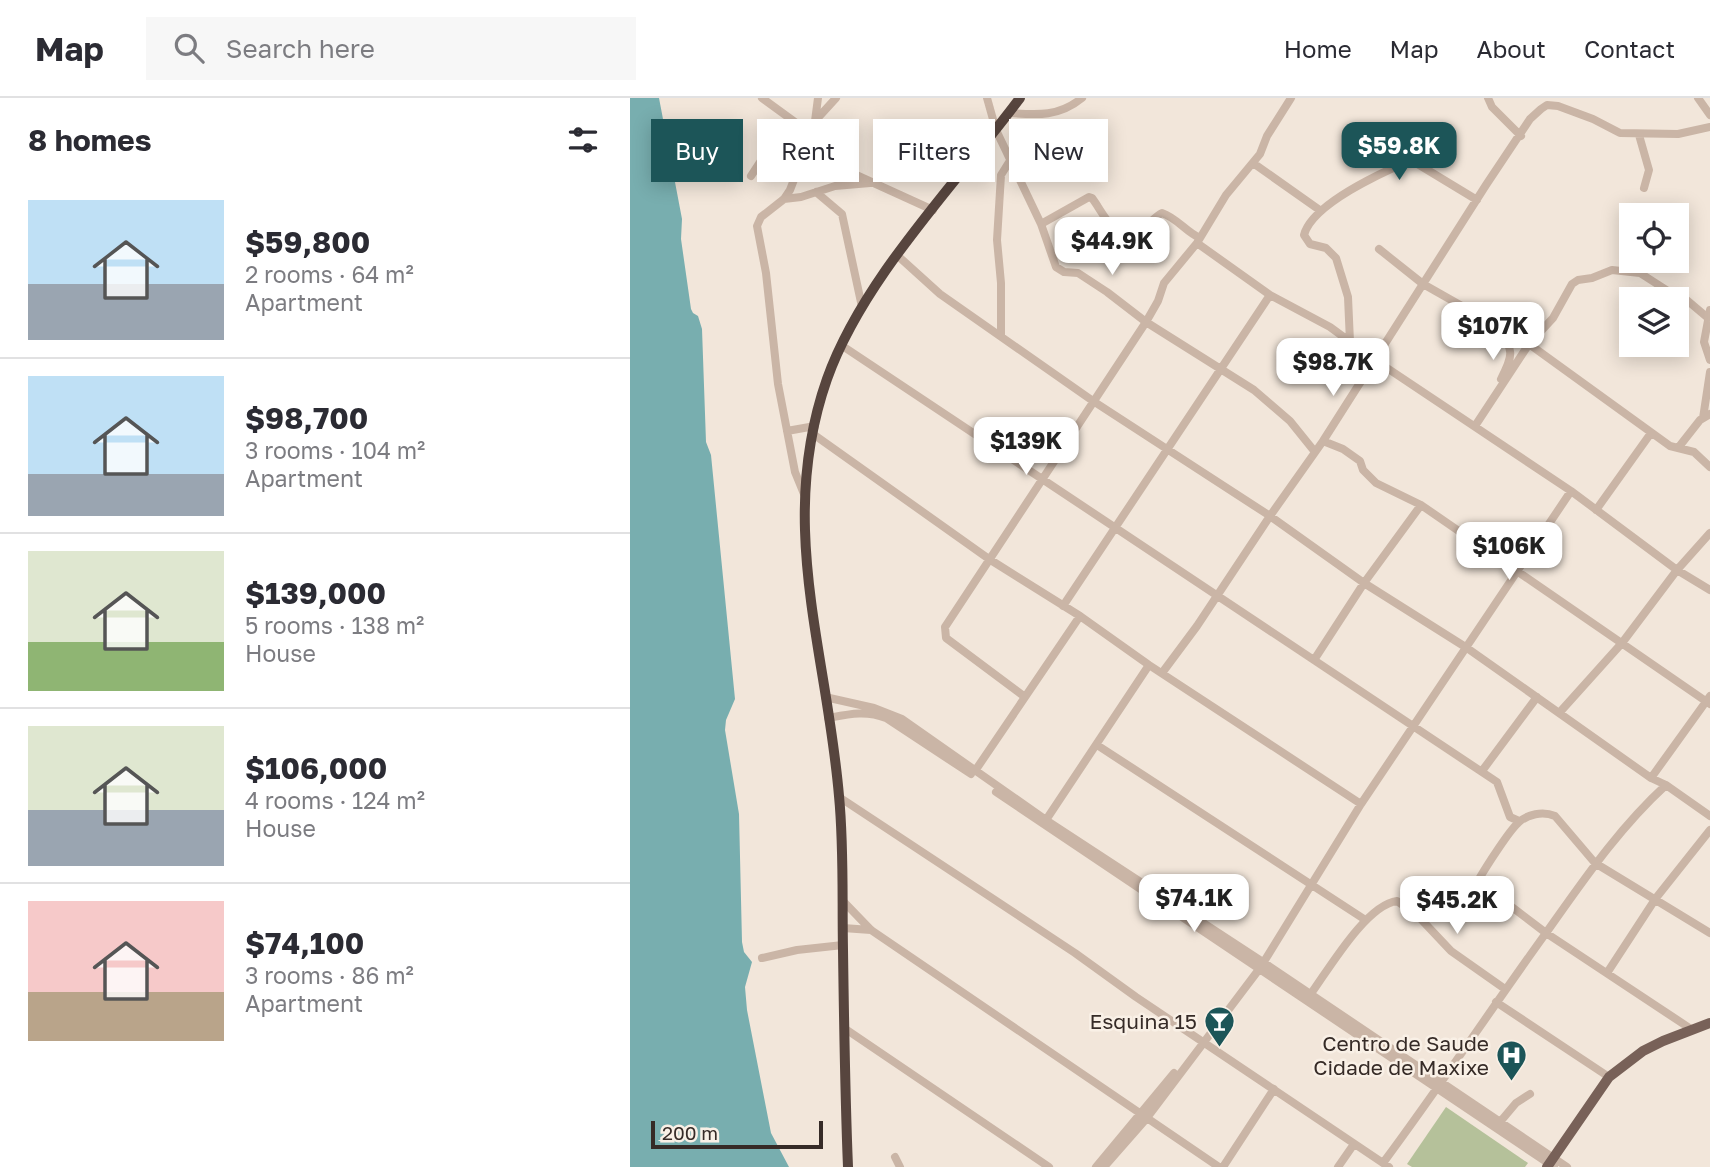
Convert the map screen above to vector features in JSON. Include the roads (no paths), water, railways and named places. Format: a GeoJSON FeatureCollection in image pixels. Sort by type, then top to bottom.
{"type":"FeatureCollection","features":[{"type":"Feature","properties":{"kind":"highway"},"geometry":{"type":"LineString","coordinates":[[848,1167],[839,797],[806,573],[804,494],[814,430],[841,345],[862,307],[1020,98]]}},
{"type":"Feature","properties":{"kind":"main road"},"geometry":{"type":"LineString","coordinates":[[1551,1164],[1609,1077],[1643,1051],[1710,1023]]}},
{"type":"Feature","properties":{"kind":"street"},"geometry":{"type":"LineString","coordinates":[[751,176],[789,118],[762,98]]}},
{"type":"Feature","properties":{"kind":"street"},"geometry":{"type":"LineString","coordinates":[[814,119],[818,98]]}},
{"type":"Feature","properties":{"kind":"street"},"geometry":{"type":"LineString","coordinates":[[816,119],[836,98]]}},
{"type":"Feature","properties":{"kind":"street"},"geometry":{"type":"LineString","coordinates":[[987,98],[996,130],[1009,155]]}},
{"type":"Feature","properties":{"kind":"street"},"geometry":{"type":"LineString","coordinates":[[1009,113],[1052,114],[1072,106],[1082,98]]}},
{"type":"Feature","properties":{"kind":"street"},"geometry":{"type":"LineString","coordinates":[[1026,697],[946,638],[945,627],[1146,322],[1164,283],[1199,241],[1226,195],[1253,163],[1291,98]]}},
{"type":"Feature","properties":{"kind":"street"},"geometry":{"type":"LineString","coordinates":[[1698,98],[1710,115]]}},
{"type":"Feature","properties":{"kind":"street"},"geometry":{"type":"LineString","coordinates":[[1488,100],[1521,136]]}},
{"type":"Feature","properties":{"kind":"street"},"geometry":{"type":"LineString","coordinates":[[1162,673],[1323,441],[1530,119],[1541,108],[1559,102],[1615,132],[1639,135],[1686,133],[1710,127]]}},
{"type":"Feature","properties":{"kind":"street"},"geometry":{"type":"LineString","coordinates":[[1639,135],[1649,170],[1644,188]]}},
{"type":"Feature","properties":{"kind":"street"},"geometry":{"type":"LineString","coordinates":[[1350,342],[1348,297],[1336,258],[1326,248],[1310,244],[1304,235],[1321,211],[1352,190],[1411,160],[1477,200]]}},
{"type":"Feature","properties":{"kind":"street"},"geometry":{"type":"LineString","coordinates":[[1001,335],[1001,283],[997,240],[1001,175],[1009,162]]}},
{"type":"Feature","properties":{"kind":"street"},"geometry":{"type":"LineString","coordinates":[[1253,163],[1321,211]]}},
{"type":"Feature","properties":{"kind":"street"},"geometry":{"type":"LineString","coordinates":[[859,176],[933,210]]}},
{"type":"Feature","properties":{"kind":"street"},"geometry":{"type":"LineString","coordinates":[[793,182],[784,199],[761,217],[757,226],[767,281],[778,384],[795,472],[804,494]]}},
{"type":"Feature","properties":{"kind":"street"},"geometry":{"type":"LineString","coordinates":[[1022,182],[1041,224],[1056,267],[1065,272],[1078,273],[1146,322],[1254,390],[1279,410],[1315,452]]}},
{"type":"Feature","properties":{"kind":"street"},"geometry":{"type":"LineString","coordinates":[[784,199],[801,197],[835,186],[870,183]]}},
{"type":"Feature","properties":{"kind":"street"},"geometry":{"type":"LineString","coordinates":[[816,192],[842,214],[853,276],[862,307]]}},
{"type":"Feature","properties":{"kind":"street"},"geometry":{"type":"LineString","coordinates":[[1041,224],[1089,197],[1115,230],[1140,230],[1162,214],[1173,218],[1188,233],[1270,295],[1330,327],[1571,491],[1677,570],[1710,590]]}},
{"type":"Feature","properties":{"kind":"street"},"geometry":{"type":"LineString","coordinates":[[1380,249],[1423,284],[1529,344],[1600,393],[1627,417],[1670,446],[1694,452],[1710,467]]}},
{"type":"Feature","properties":{"kind":"street"},"geometry":{"type":"LineString","coordinates":[[898,256],[940,294],[1093,401],[1270,516],[1364,583],[1467,648],[1651,778],[1666,785],[1710,816]]}},
{"type":"Feature","properties":{"kind":"street"},"geometry":{"type":"LineString","coordinates":[[1475,426],[1529,344],[1553,318],[1572,284],[1612,270],[1643,274],[1709,314],[1704,342],[1710,360]]}},
{"type":"Feature","properties":{"kind":"street"},"geometry":{"type":"LineString","coordinates":[[1063,606],[1270,295]]}},
{"type":"Feature","properties":{"kind":"street"},"geometry":{"type":"LineString","coordinates":[[1487,320],[1507,340],[1511,350],[1511,359],[1490,403]]}},
{"type":"Feature","properties":{"kind":"street"},"geometry":{"type":"LineString","coordinates":[[841,345],[1482,771],[1497,782],[1510,817],[1519,821]]}},
{"type":"Feature","properties":{"kind":"street"},"geometry":{"type":"LineString","coordinates":[[1678,448],[1707,416],[1710,372]]}},
{"type":"Feature","properties":{"kind":"street"},"geometry":{"type":"LineString","coordinates":[[788,431],[814,430],[989,559],[1080,616],[1149,665],[1361,804]]}},
{"type":"Feature","properties":{"kind":"street"},"geometry":{"type":"LineString","coordinates":[[1596,510],[1651,433]]}},
{"type":"Feature","properties":{"kind":"street"},"geometry":{"type":"LineString","coordinates":[[1323,441],[1343,449],[1360,461],[1363,470],[1376,483],[1421,505],[1709,701],[1651,778]]}},
{"type":"Feature","properties":{"kind":"street"},"geometry":{"type":"LineString","coordinates":[[1104,1167],[1261,962],[1361,804],[1571,491]]}},
{"type":"Feature","properties":{"kind":"street"},"geometry":{"type":"LineString","coordinates":[[1314,660],[1364,583],[1421,505]]}},
{"type":"Feature","properties":{"kind":"street"},"geometry":{"type":"LineString","coordinates":[[1560,712],[1622,643],[1677,570],[1710,533]]}},
{"type":"Feature","properties":{"kind":"street"},"geometry":{"type":"LineString","coordinates":[[975,771],[1080,616]]}},
{"type":"Feature","properties":{"kind":"street"},"geometry":{"type":"LineString","coordinates":[[1046,820],[1149,665]]}},
{"type":"Feature","properties":{"kind":"street"},"geometry":{"type":"LineString","coordinates":[[1482,771],[1537,697]]}},
{"type":"Feature","properties":{"kind":"street"},"geometry":{"type":"LineString","coordinates":[[825,699],[893,714],[1046,820],[1310,995],[1439,1086],[1500,1122],[1551,1164]]}},
{"type":"Feature","properties":{"kind":"street"},"geometry":{"type":"LineString","coordinates":[[828,716],[858,712],[886,718],[1261,962],[1551,1164],[1567,1167]]}},
{"type":"Feature","properties":{"kind":"street"},"geometry":{"type":"LineString","coordinates":[[1097,745],[1364,919]]}},
{"type":"Feature","properties":{"kind":"street"},"geometry":{"type":"LineString","coordinates":[[839,797],[1386,1165],[1496,1002],[1595,863],[1646,803],[1666,785]]}},
{"type":"Feature","properties":{"kind":"street"},"geometry":{"type":"LineString","coordinates":[[1691,1029],[1546,933],[1480,882],[1480,876],[1519,821],[1541,813],[1555,816],[1595,863],[1710,933]]}},
{"type":"Feature","properties":{"kind":"street"},"geometry":{"type":"LineString","coordinates":[[1607,973],[1656,898],[1710,830]]}},
{"type":"Feature","properties":{"kind":"street"},"geometry":{"type":"LineString","coordinates":[[842,901],[871,930],[1221,1167],[1274,1089]]}},
{"type":"Feature","properties":{"kind":"street"},"geometry":{"type":"LineString","coordinates":[[1310,995],[1364,919],[1390,902],[1397,901],[1418,916],[1451,951],[1505,989]]}},
{"type":"Feature","properties":{"kind":"street"},"geometry":{"type":"LineString","coordinates":[[843,928],[871,930]]}},
{"type":"Feature","properties":{"kind":"street"},"geometry":{"type":"LineString","coordinates":[[762,958],[797,950],[843,946]]}},
{"type":"Feature","properties":{"kind":"street"},"geometry":{"type":"LineString","coordinates":[[1496,1002],[1609,1077]]}},
{"type":"Feature","properties":{"kind":"street"},"geometry":{"type":"LineString","coordinates":[[845,1028],[1049,1167]]}},
{"type":"Feature","properties":{"kind":"street"},"geometry":{"type":"LineString","coordinates":[[1500,1122],[1516,1103],[1530,1094]]}},
{"type":"Feature","properties":{"kind":"street"},"geometry":{"type":"LineString","coordinates":[[1096,1167],[1144,1117]]}},
{"type":"Feature","properties":{"kind":"street"},"geometry":{"type":"LineString","coordinates":[[1338,1167],[1354,1144]]}},
{"type":"Feature","properties":{"kind":"street"},"geometry":{"type":"LineString","coordinates":[[895,1157],[900,1167]]}},
{"type":"Feature","properties":{"kind":"water"},"geometry":{"type":"Polygon","coordinates":[[[630,98],[659,98],[663,119],[651,119],[651,182],[675,182],[682,219],[681,239],[691,309],[698,316],[702,329],[706,442],[711,455],[735,699],[726,720],[725,730],[739,814],[742,942],[744,952],[752,962],[745,987],[747,1010],[771,1133],[789,1167],[630,1167],[630,98]]]}},
{"type":"Feature","properties":{"kind":"place","name":"Esquina 15"},"geometry":{"type":"Point","coordinates":[1220,1049]}},
{"type":"Feature","properties":{"kind":"place","name":"Centro de Saude Cidade de Maxixe"},"geometry":{"type":"Point","coordinates":[1512,1083]}}]}
